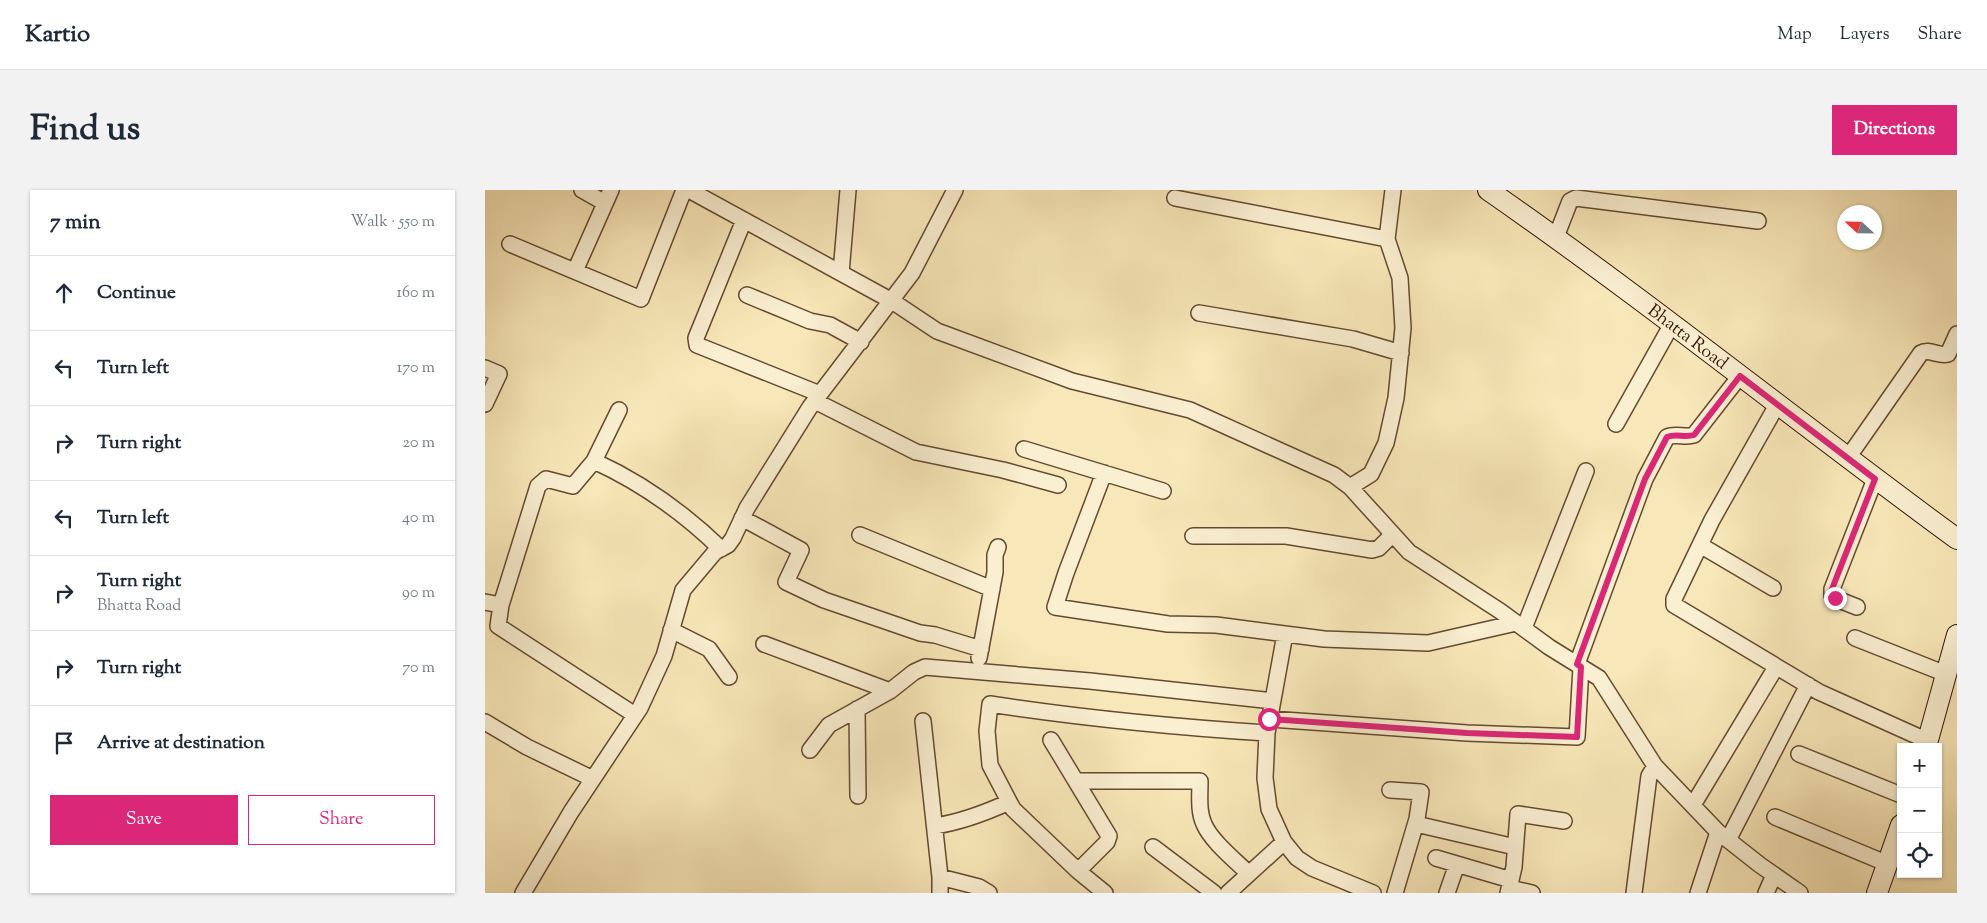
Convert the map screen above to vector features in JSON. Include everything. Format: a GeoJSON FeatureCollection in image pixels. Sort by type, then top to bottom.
{"type":"FeatureCollection","features":[{"type":"Feature","properties":{"kind":"main road","name":"Bhatta Road"},"geometry":{"type":"LineString","coordinates":[[1488,190],[1556,237],[1847,459],[1957,539]]}},
{"type":"Feature","properties":{"kind":"main road"},"geometry":{"type":"LineString","coordinates":[[1927,743],[1957,634]]}},
{"type":"Feature","properties":{"kind":"main road"},"geometry":{"type":"LineString","coordinates":[[1877,893],[1898,833]]}},
{"type":"Feature","properties":{"kind":"street"},"geometry":{"type":"LineString","coordinates":[[575,271],[608,196],[582,190]]}},
{"type":"Feature","properties":{"kind":"street"},"geometry":{"type":"LineString","coordinates":[[510,244],[641,299],[684,190]]}},
{"type":"Feature","properties":{"kind":"street"},"geometry":{"type":"LineString","coordinates":[[689,190],[892,301],[937,331],[1063,377],[1190,410],[1334,475],[1350,487],[1409,552],[1599,678],[1655,766],[1723,836],[1800,893]]}},
{"type":"Feature","properties":{"kind":"street"},"geometry":{"type":"LineString","coordinates":[[841,273],[849,190]]}},
{"type":"Feature","properties":{"kind":"street"},"geometry":{"type":"LineString","coordinates":[[523,893],[593,779],[635,716],[664,656],[683,590],[715,552],[728,545],[733,538],[747,508],[818,398],[912,273],[955,190]]}},
{"type":"Feature","properties":{"kind":"street"},"geometry":{"type":"LineString","coordinates":[[1350,487],[1371,474],[1385,443],[1396,398],[1403,328],[1400,278],[1387,239],[1393,190]]}},
{"type":"Feature","properties":{"kind":"street"},"geometry":{"type":"LineString","coordinates":[[1175,198],[1387,239]]}},
{"type":"Feature","properties":{"kind":"street"},"geometry":{"type":"LineString","coordinates":[[1556,237],[1570,200],[1576,198],[1758,221]]}},
{"type":"Feature","properties":{"kind":"street"},"geometry":{"type":"LineString","coordinates":[[744,220],[695,338],[697,345],[818,398],[916,452],[1003,470],[1058,485]]}},
{"type":"Feature","properties":{"kind":"street"},"geometry":{"type":"LineString","coordinates":[[747,295],[810,321],[830,325],[861,342]]}},
{"type":"Feature","properties":{"kind":"street"},"geometry":{"type":"LineString","coordinates":[[1199,313],[1353,339],[1401,354]]}},
{"type":"Feature","properties":{"kind":"street"},"geometry":{"type":"LineString","coordinates":[[1616,424],[1672,324]]}},
{"type":"Feature","properties":{"kind":"street"},"geometry":{"type":"LineString","coordinates":[[1847,459],[1921,353],[1926,350],[1942,355],[1948,354],[1957,334]]}},
{"type":"Feature","properties":{"kind":"street"},"geometry":{"type":"LineString","coordinates":[[485,368],[499,374],[485,404]]}},
{"type":"Feature","properties":{"kind":"street"},"geometry":{"type":"LineString","coordinates":[[1105,893],[1078,871],[1013,809],[990,765],[987,731],[990,704],[1090,718],[1196,729],[1268,726],[1577,737],[1579,666],[1645,479],[1667,437],[1671,435],[1688,437],[1694,435],[1740,376]]}},
{"type":"Feature","properties":{"kind":"street"},"geometry":{"type":"LineString","coordinates":[[1777,404],[1712,520],[1674,599],[1674,605],[1808,686],[1925,743]]}},
{"type":"Feature","properties":{"kind":"street"},"geometry":{"type":"LineString","coordinates":[[619,410],[594,461],[573,486],[546,479],[538,486],[501,605],[498,626],[635,716]]}},
{"type":"Feature","properties":{"kind":"street"},"geometry":{"type":"LineString","coordinates":[[1024,449],[1163,491]]}},
{"type":"Feature","properties":{"kind":"street"},"geometry":{"type":"LineString","coordinates":[[594,461],[621,474],[677,512],[721,549]]}},
{"type":"Feature","properties":{"kind":"street"},"geometry":{"type":"LineString","coordinates":[[1520,625],[1586,471]]}},
{"type":"Feature","properties":{"kind":"street"},"geometry":{"type":"LineString","coordinates":[[1104,473],[1055,607],[1168,624],[1216,625],[1324,639],[1429,643],[1520,625]]}},
{"type":"Feature","properties":{"kind":"street"},"geometry":{"type":"LineString","coordinates":[[1857,608],[1835,598],[1832,595],[1832,589],[1875,479]]}},
{"type":"Feature","properties":{"kind":"street"},"geometry":{"type":"LineString","coordinates":[[742,518],[801,550],[786,582],[824,600],[920,633],[935,635],[981,649]]}},
{"type":"Feature","properties":{"kind":"street"},"geometry":{"type":"LineString","coordinates":[[860,535],[991,589]]}},
{"type":"Feature","properties":{"kind":"street"},"geometry":{"type":"LineString","coordinates":[[1193,536],[1286,536],[1372,550],[1379,548],[1392,535]]}},
{"type":"Feature","properties":{"kind":"street"},"geometry":{"type":"LineString","coordinates":[[1700,545],[1773,588]]}},
{"type":"Feature","properties":{"kind":"street"},"geometry":{"type":"LineString","coordinates":[[977,672],[995,555],[998,547]]}},
{"type":"Feature","properties":{"kind":"street"},"geometry":{"type":"LineString","coordinates":[[485,602],[501,605]]}},
{"type":"Feature","properties":{"kind":"street"},"geometry":{"type":"LineString","coordinates":[[671,630],[709,649],[729,677]]}},
{"type":"Feature","properties":{"kind":"street"},"geometry":{"type":"LineString","coordinates":[[1285,634],[1268,726],[1265,778],[1269,809],[1284,842],[1297,858],[1312,868],[1373,893]]}},
{"type":"Feature","properties":{"kind":"street"},"geometry":{"type":"LineString","coordinates":[[1855,638],[1946,674]]}},
{"type":"Feature","properties":{"kind":"street"},"geometry":{"type":"LineString","coordinates":[[765,644],[890,691]]}},
{"type":"Feature","properties":{"kind":"street"},"geometry":{"type":"LineString","coordinates":[[810,750],[829,725],[890,691],[914,672],[925,667],[1090,681],[1273,701]]}},
{"type":"Feature","properties":{"kind":"street"},"geometry":{"type":"LineString","coordinates":[[1693,805],[1776,667]]}},
{"type":"Feature","properties":{"kind":"street"},"geometry":{"type":"LineString","coordinates":[[1698,893],[1723,836],[1808,686]]}},
{"type":"Feature","properties":{"kind":"street"},"geometry":{"type":"LineString","coordinates":[[857,710],[858,796]]}},
{"type":"Feature","properties":{"kind":"street"},"geometry":{"type":"LineString","coordinates":[[923,721],[935,826],[940,893]]}},
{"type":"Feature","properties":{"kind":"street"},"geometry":{"type":"LineString","coordinates":[[485,722],[527,747],[593,779]]}},
{"type":"Feature","properties":{"kind":"street"},"geometry":{"type":"LineString","coordinates":[[1051,740],[1109,836],[1107,842],[1078,871]]}},
{"type":"Feature","properties":{"kind":"street"},"geometry":{"type":"LineString","coordinates":[[1799,754],[1897,793]]}},
{"type":"Feature","properties":{"kind":"street"},"geometry":{"type":"LineString","coordinates":[[1634,893],[1649,776],[1655,766]]}},
{"type":"Feature","properties":{"kind":"street"},"geometry":{"type":"LineString","coordinates":[[1076,781],[1200,781],[1200,806],[1203,824],[1209,834],[1249,874]]}},
{"type":"Feature","properties":{"kind":"street"},"geometry":{"type":"LineString","coordinates":[[1390,790],[1421,792],[1416,824],[1395,893]]}},
{"type":"Feature","properties":{"kind":"street"},"geometry":{"type":"LineString","coordinates":[[935,826],[954,823],[1009,802]]}},
{"type":"Feature","properties":{"kind":"street"},"geometry":{"type":"LineString","coordinates":[[1510,887],[1518,814],[1564,821]]}},
{"type":"Feature","properties":{"kind":"street"},"geometry":{"type":"LineString","coordinates":[[1775,817],[1888,864]]}},
{"type":"Feature","properties":{"kind":"street"},"geometry":{"type":"LineString","coordinates":[[1416,824],[1515,847]]}},
{"type":"Feature","properties":{"kind":"street"},"geometry":{"type":"LineString","coordinates":[[1236,890],[1249,874],[1284,842]]}},
{"type":"Feature","properties":{"kind":"street"},"geometry":{"type":"LineString","coordinates":[[1153,847],[1214,893]]}},
{"type":"Feature","properties":{"kind":"street"},"geometry":{"type":"LineString","coordinates":[[1435,858],[1457,864],[1510,887],[1532,893]]}},
{"type":"Feature","properties":{"kind":"street"},"geometry":{"type":"LineString","coordinates":[[1447,893],[1457,864]]}},
{"type":"Feature","properties":{"kind":"street"},"geometry":{"type":"LineString","coordinates":[[1766,893],[1774,875]]}},
{"type":"Feature","properties":{"kind":"street"},"geometry":{"type":"LineString","coordinates":[[940,877],[979,887],[989,893]]}},
{"type":"Feature","properties":{"kind":"route"},"geometry":{"type":"LineString","coordinates":[[1269,719],[1467,733],[1577,737],[1581,667],[1577,664],[1645,479],[1667,437],[1671,435],[1688,437],[1694,435],[1740,376],[1875,479],[1832,589],[1832,595],[1835,598]]}}]}
